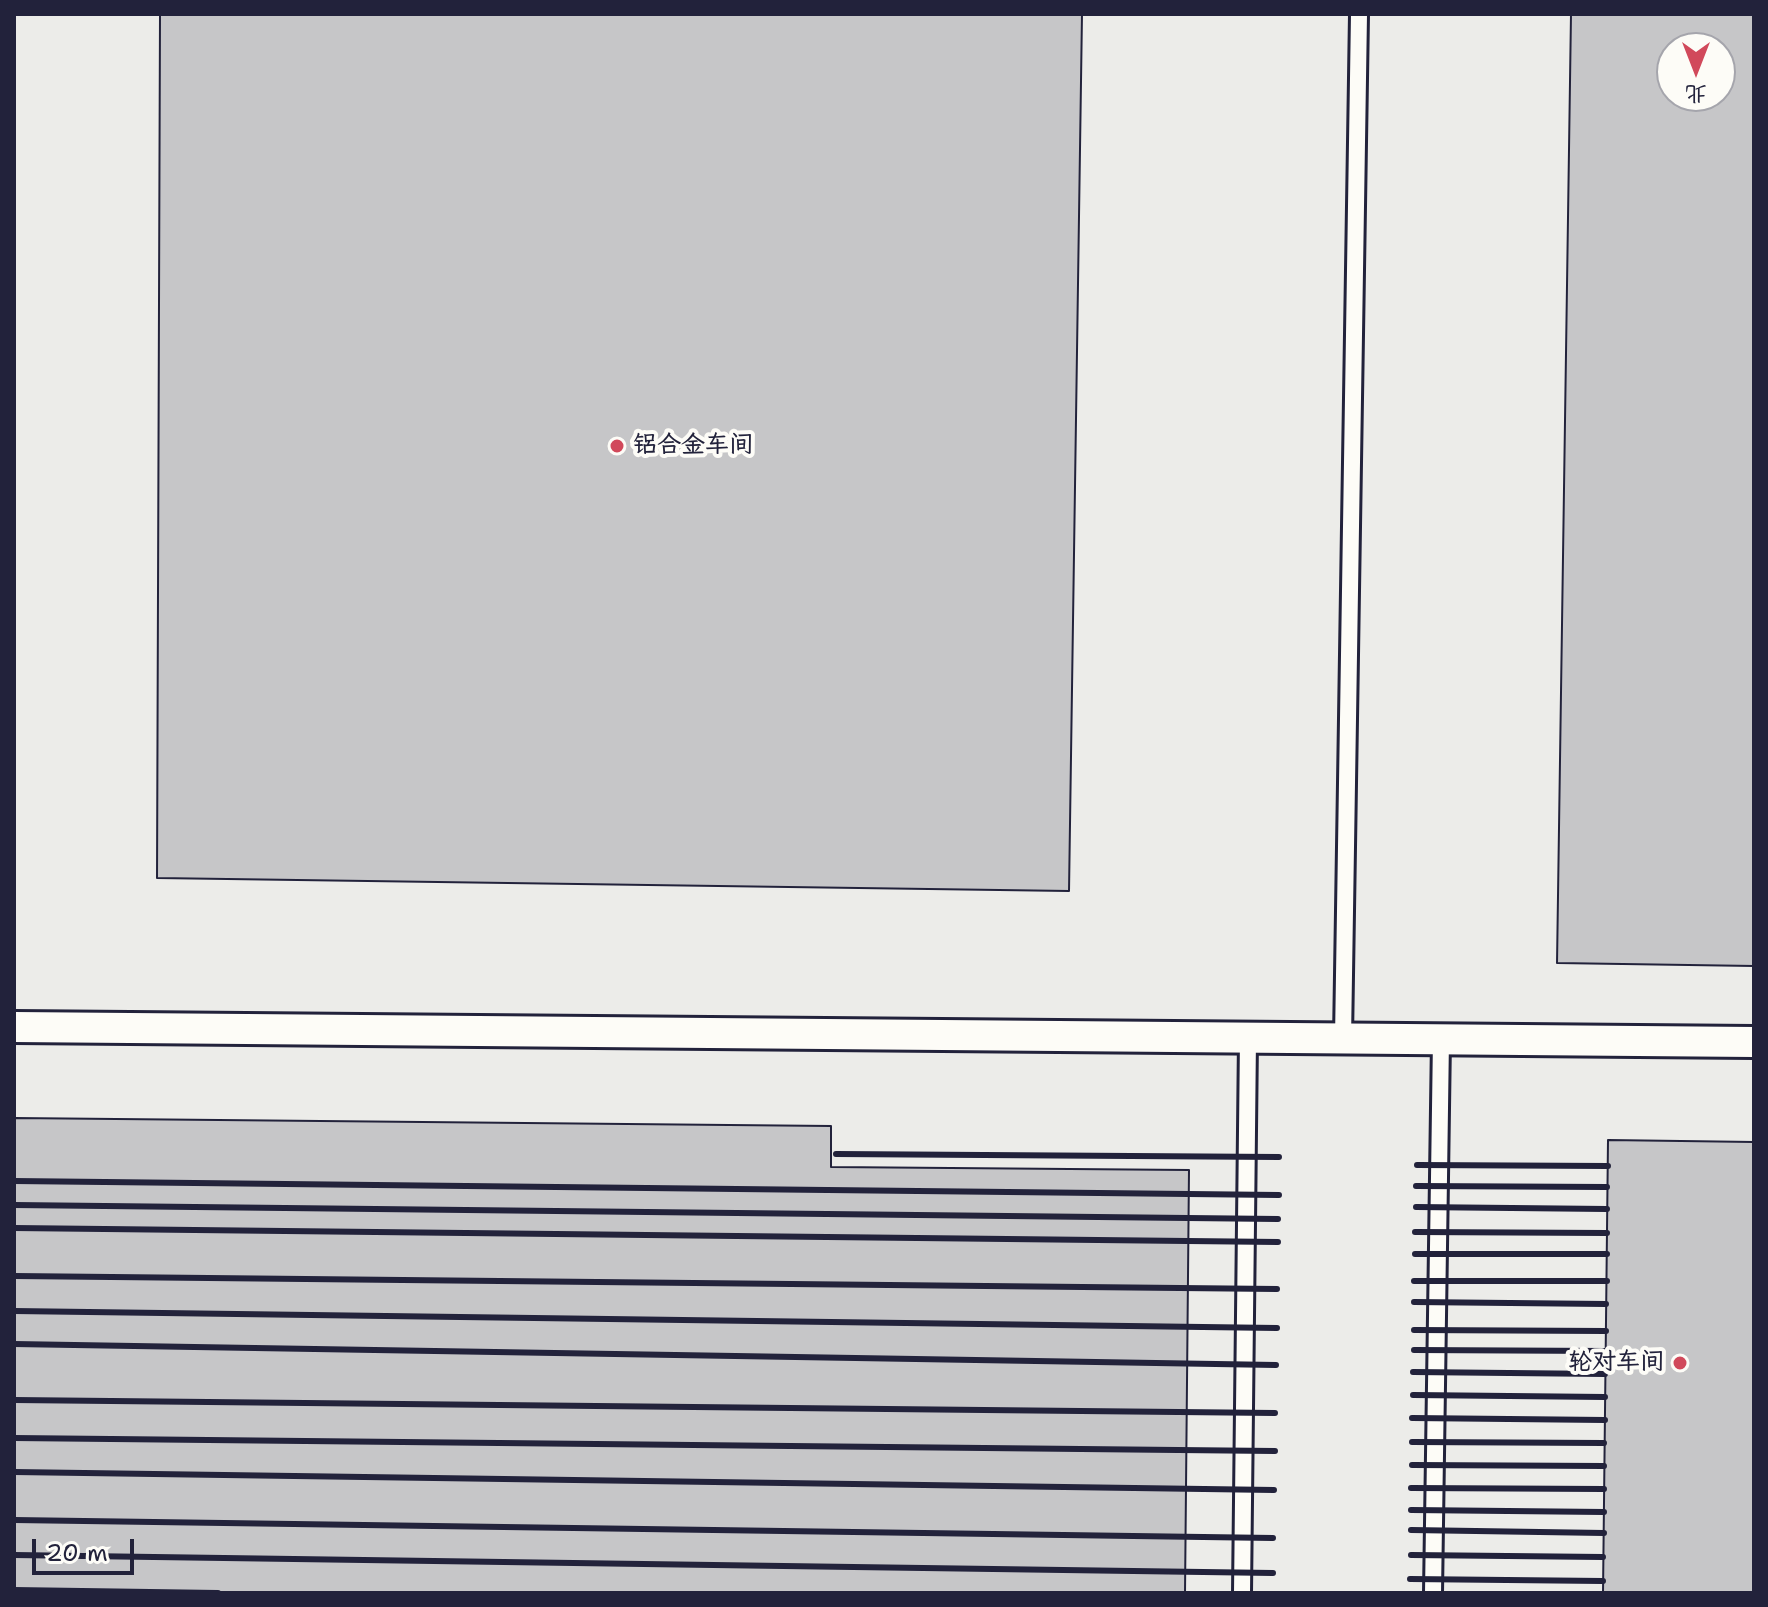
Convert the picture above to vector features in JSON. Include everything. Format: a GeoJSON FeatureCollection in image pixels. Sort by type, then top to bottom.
{"type":"FeatureCollection","features":[{"type":"Feature","properties":{"kind":"street"},"geometry":{"type":"LineString","coordinates":[[14,1027],[1754,1042]]}},
{"type":"Feature","properties":{"kind":"lane"},"geometry":{"type":"LineString","coordinates":[[1343,1039],[1359,14]]}},
{"type":"Feature","properties":{"kind":"lane"},"geometry":{"type":"LineString","coordinates":[[1242,1593],[1248,1038]]}},
{"type":"Feature","properties":{"kind":"lane"},"geometry":{"type":"LineString","coordinates":[[1433,1593],[1441,1039]]}},
{"type":"Feature","properties":{"kind":"shaded area"},"geometry":{"type":"Polygon","coordinates":[[[14,14],[1754,14],[1754,1593],[14,1593],[14,14]]]}},
{"type":"Feature","properties":{"kind":"building","name":"铝合金车间"},"geometry":{"type":"Polygon","coordinates":[[[160,14],[1082,14],[1069,891],[157,878],[160,14]]]}},
{"type":"Feature","properties":{"kind":"building"},"geometry":{"type":"Polygon","coordinates":[[[1571,14],[1754,14],[1754,966],[1557,963],[1571,14]]]}},
{"type":"Feature","properties":{"kind":"building"},"geometry":{"type":"Polygon","coordinates":[[[14,1118],[831,1126],[831,1167],[1189,1170],[1185,1593],[14,1593],[14,1118]]]}},
{"type":"Feature","properties":{"kind":"building","name":"轮对车间"},"geometry":{"type":"Polygon","coordinates":[[[1608,1140],[1754,1142],[1754,1593],[1603,1593],[1608,1140]]]}},
{"type":"Feature","properties":{"kind":"railway"},"geometry":{"type":"LineString","coordinates":[[836,1154],[1279,1157]]}},
{"type":"Feature","properties":{"kind":"railway"},"geometry":{"type":"LineString","coordinates":[[1417,1165],[1608,1166]]}},
{"type":"Feature","properties":{"kind":"railway"},"geometry":{"type":"LineString","coordinates":[[14,1181],[1279,1195]]}},
{"type":"Feature","properties":{"kind":"railway"},"geometry":{"type":"LineString","coordinates":[[1416,1186],[1607,1187]]}},
{"type":"Feature","properties":{"kind":"railway"},"geometry":{"type":"LineString","coordinates":[[14,1205],[1278,1219]]}},
{"type":"Feature","properties":{"kind":"railway"},"geometry":{"type":"LineString","coordinates":[[1416,1207],[1607,1209]]}},
{"type":"Feature","properties":{"kind":"railway"},"geometry":{"type":"LineString","coordinates":[[14,1228],[1278,1242]]}},
{"type":"Feature","properties":{"kind":"railway"},"geometry":{"type":"LineString","coordinates":[[1415,1232],[1607,1233]]}},
{"type":"Feature","properties":{"kind":"railway"},"geometry":{"type":"LineString","coordinates":[[1415,1254],[1607,1254]]}},
{"type":"Feature","properties":{"kind":"railway"},"geometry":{"type":"LineString","coordinates":[[14,1276],[1277,1289]]}},
{"type":"Feature","properties":{"kind":"railway"},"geometry":{"type":"LineString","coordinates":[[1414,1281],[1607,1281]]}},
{"type":"Feature","properties":{"kind":"railway"},"geometry":{"type":"LineString","coordinates":[[1414,1302],[1606,1304]]}},
{"type":"Feature","properties":{"kind":"railway"},"geometry":{"type":"LineString","coordinates":[[14,1311],[1277,1328]]}},
{"type":"Feature","properties":{"kind":"railway"},"geometry":{"type":"LineString","coordinates":[[1414,1330],[1606,1331]]}},
{"type":"Feature","properties":{"kind":"railway"},"geometry":{"type":"LineString","coordinates":[[14,1344],[1276,1365]]}},
{"type":"Feature","properties":{"kind":"railway"},"geometry":{"type":"LineString","coordinates":[[1414,1350],[1606,1351]]}},
{"type":"Feature","properties":{"kind":"railway"},"geometry":{"type":"LineString","coordinates":[[1413,1372],[1605,1374]]}},
{"type":"Feature","properties":{"kind":"railway"},"geometry":{"type":"LineString","coordinates":[[1413,1395],[1605,1397]]}},
{"type":"Feature","properties":{"kind":"railway"},"geometry":{"type":"LineString","coordinates":[[14,1400],[1275,1413]]}},
{"type":"Feature","properties":{"kind":"railway"},"geometry":{"type":"LineString","coordinates":[[1412,1418],[1605,1420]]}},
{"type":"Feature","properties":{"kind":"railway"},"geometry":{"type":"LineString","coordinates":[[14,1438],[1275,1451]]}},
{"type":"Feature","properties":{"kind":"railway"},"geometry":{"type":"LineString","coordinates":[[1412,1442],[1604,1443]]}},
{"type":"Feature","properties":{"kind":"railway"},"geometry":{"type":"LineString","coordinates":[[1412,1465],[1604,1466]]}},
{"type":"Feature","properties":{"kind":"railway"},"geometry":{"type":"LineString","coordinates":[[14,1472],[1274,1490]]}},
{"type":"Feature","properties":{"kind":"railway"},"geometry":{"type":"LineString","coordinates":[[1411,1488],[1604,1489]]}},
{"type":"Feature","properties":{"kind":"railway"},"geometry":{"type":"LineString","coordinates":[[1411,1510],[1604,1512]]}},
{"type":"Feature","properties":{"kind":"railway"},"geometry":{"type":"LineString","coordinates":[[14,1520],[1273,1538]]}},
{"type":"Feature","properties":{"kind":"railway"},"geometry":{"type":"LineString","coordinates":[[1411,1530],[1604,1533]]}},
{"type":"Feature","properties":{"kind":"railway"},"geometry":{"type":"LineString","coordinates":[[14,1555],[1273,1573]]}},
{"type":"Feature","properties":{"kind":"railway"},"geometry":{"type":"LineString","coordinates":[[1411,1555],[1603,1557]]}},
{"type":"Feature","properties":{"kind":"railway"},"geometry":{"type":"LineString","coordinates":[[1410,1579],[1603,1581]]}},
{"type":"Feature","properties":{"kind":"railway"},"geometry":{"type":"LineString","coordinates":[[14,1590],[218,1593]]}},
{"type":"Feature","properties":{"kind":"place","name":"铝合金车间"},"geometry":{"type":"Point","coordinates":[617,446]}},
{"type":"Feature","properties":{"kind":"place","name":"轮对车间"},"geometry":{"type":"Point","coordinates":[1680,1363]}}]}
